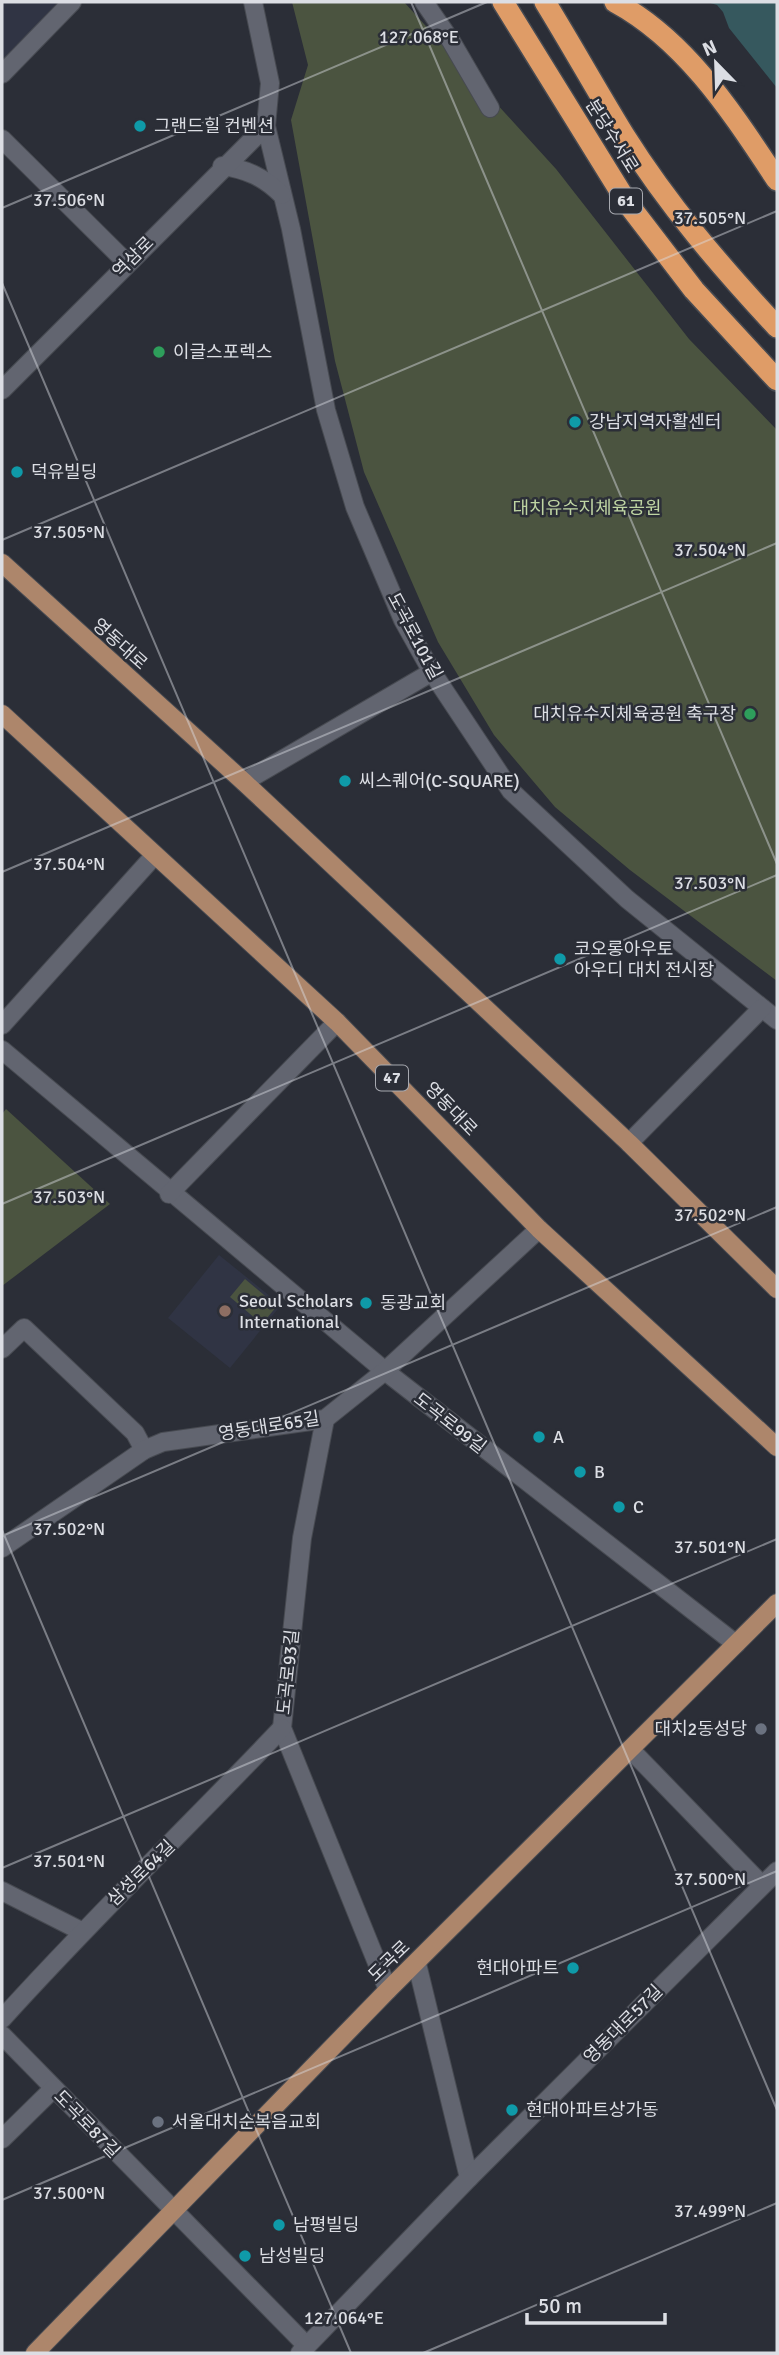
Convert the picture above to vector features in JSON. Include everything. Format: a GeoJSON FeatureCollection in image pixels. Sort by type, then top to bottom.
{"type":"FeatureCollection","features":[{"type":"Feature","properties":{"kind":"highway","name":"분당수서로"},"geometry":{"type":"LineString","coordinates":[[503,2],[600,162],[643,225],[694,290],[777,380]]}},
{"type":"Feature","properties":{"kind":"highway","name":"분당수서로"},"geometry":{"type":"LineString","coordinates":[[545,2],[624,135],[663,191],[734,280],[777,327]]}},
{"type":"Feature","properties":{"kind":"highway"},"geometry":{"type":"LineString","coordinates":[[615,2],[658,30],[693,66],[727,106],[777,180]]}},
{"type":"Feature","properties":{"kind":"main road","name":"영동대로"},"geometry":{"type":"LineString","coordinates":[[2,563],[244,782],[629,1143],[777,1289]]}},
{"type":"Feature","properties":{"kind":"main road","name":"영동대로"},"geometry":{"type":"LineString","coordinates":[[2,715],[337,1022],[539,1229],[777,1447]]}},
{"type":"Feature","properties":{"kind":"main road","name":"도곡로"},"geometry":{"type":"LineString","coordinates":[[35,2353],[388,1990],[777,1603]]}},
{"type":"Feature","properties":{"kind":"street"},"geometry":{"type":"LineString","coordinates":[[2,74],[72,2]]}},
{"type":"Feature","properties":{"kind":"street","name":"도곡로101길"},"geometry":{"type":"LineString","coordinates":[[253,2],[270,83],[266,126],[326,410],[355,507],[403,620],[432,672],[511,791],[627,899],[777,1020]]}},
{"type":"Feature","properties":{"kind":"street"},"geometry":{"type":"LineString","coordinates":[[424,2],[451,41],[490,108]]}},
{"type":"Feature","properties":{"kind":"street","name":"역삼로"},"geometry":{"type":"LineString","coordinates":[[2,390],[222,166],[266,126]]}},
{"type":"Feature","properties":{"kind":"street"},"geometry":{"type":"LineString","coordinates":[[2,139],[127,263]]}},
{"type":"Feature","properties":{"kind":"street"},"geometry":{"type":"LineString","coordinates":[[222,166],[253,174],[282,195]]}},
{"type":"Feature","properties":{"kind":"street"},"geometry":{"type":"LineString","coordinates":[[244,782],[432,672]]}},
{"type":"Feature","properties":{"kind":"street"},"geometry":{"type":"LineString","coordinates":[[2,1025],[154,856]]}},
{"type":"Feature","properties":{"kind":"street"},"geometry":{"type":"LineString","coordinates":[[629,1143],[762,1008]]}},
{"type":"Feature","properties":{"kind":"street"},"geometry":{"type":"LineString","coordinates":[[169,1194],[337,1022]]}},
{"type":"Feature","properties":{"kind":"street","name":"도곡로99길"},"geometry":{"type":"LineString","coordinates":[[2,1050],[169,1194],[385,1371],[736,1644]]}},
{"type":"Feature","properties":{"kind":"street","name":"영동대로65길"},"geometry":{"type":"LineString","coordinates":[[2,1548],[144,1451],[163,1442],[325,1419],[385,1371],[539,1229]]}},
{"type":"Feature","properties":{"kind":"street"},"geometry":{"type":"LineString","coordinates":[[2,1349],[24,1328],[135,1433],[144,1451]]}},
{"type":"Feature","properties":{"kind":"street","name":"도곡로93길"},"geometry":{"type":"LineString","coordinates":[[325,1419],[302,1538],[282,1728],[388,1990]]}},
{"type":"Feature","properties":{"kind":"street","name":"삼성로64길"},"geometry":{"type":"LineString","coordinates":[[2,2019],[81,1931],[166,1850],[282,1728]]}},
{"type":"Feature","properties":{"kind":"street"},"geometry":{"type":"LineString","coordinates":[[630,1749],[762,1885]]}},
{"type":"Feature","properties":{"kind":"street","name":"영동대로57길"},"geometry":{"type":"LineString","coordinates":[[303,2350],[469,2178],[777,1871]]}},
{"type":"Feature","properties":{"kind":"street"},"geometry":{"type":"LineString","coordinates":[[2,1891],[81,1931]]}},
{"type":"Feature","properties":{"kind":"street"},"geometry":{"type":"LineString","coordinates":[[417,1964],[469,2178]]}},
{"type":"Feature","properties":{"kind":"street","name":"도곡로87길"},"geometry":{"type":"LineString","coordinates":[[2,2035],[303,2350]]}},
{"type":"Feature","properties":{"kind":"street"},"geometry":{"type":"LineString","coordinates":[[2,2139],[53,2089]]}},
{"type":"Feature","properties":{"kind":"shaded area"},"geometry":{"type":"Polygon","coordinates":[[[2,2],[60,2],[2,66],[2,2]]]}},
{"type":"Feature","properties":{"kind":"shaded area"},"geometry":{"type":"Polygon","coordinates":[[[707,2],[777,2],[777,88],[729,28],[723,12],[717,5],[707,2]]]}},
{"type":"Feature","properties":{"kind":"shaded area","name":"Seoul Scholars International"},"geometry":{"type":"Polygon","coordinates":[[[219,1255],[281,1305],[230,1368],[168,1318],[219,1255]]]}},
{"type":"Feature","properties":{"kind":"green space","name":"대치유수지체육공원"},"geometry":{"type":"Polygon","coordinates":[[[292,2],[404,2],[556,169],[689,339],[777,430],[777,981],[630,870],[555,807],[494,735],[438,642],[364,472],[335,361],[291,120],[308,65],[292,2]]]}},
{"type":"Feature","properties":{"kind":"green space"},"geometry":{"type":"Polygon","coordinates":[[[6,1109],[110,1204],[2,1286],[2,1114],[6,1109]]]}},
{"type":"Feature","properties":{"kind":"green space"},"geometry":{"type":"Polygon","coordinates":[[[245,1279],[277,1306],[262,1324],[230,1297],[245,1279]]]}},
{"type":"Feature","properties":{"kind":"place","name":"그랜드힐 컨벤션"},"geometry":{"type":"Point","coordinates":[140,126]}},
{"type":"Feature","properties":{"kind":"place","name":"이글스포렉스"},"geometry":{"type":"Point","coordinates":[159,352]}},
{"type":"Feature","properties":{"kind":"place","name":"강남지역자활센터"},"geometry":{"type":"Point","coordinates":[575,422]}},
{"type":"Feature","properties":{"kind":"place","name":"덕유빌딩"},"geometry":{"type":"Point","coordinates":[17,472]}},
{"type":"Feature","properties":{"kind":"place","name":"대치유수지체육공원 축구장"},"geometry":{"type":"Point","coordinates":[750,714]}},
{"type":"Feature","properties":{"kind":"place","name":"씨스퀘어(C-SQUARE)"},"geometry":{"type":"Point","coordinates":[345,781]}},
{"type":"Feature","properties":{"kind":"place","name":"코오롱아우토 아우디 대치 전시장"},"geometry":{"type":"Point","coordinates":[560,959]}},
{"type":"Feature","properties":{"kind":"place","name":"동광교회"},"geometry":{"type":"Point","coordinates":[366,1303]}},
{"type":"Feature","properties":{"kind":"place","name":"Seoul Scholars International"},"geometry":{"type":"Point","coordinates":[225,1311]}},
{"type":"Feature","properties":{"kind":"place","name":"A"},"geometry":{"type":"Point","coordinates":[539,1437]}},
{"type":"Feature","properties":{"kind":"place","name":"B"},"geometry":{"type":"Point","coordinates":[580,1472]}},
{"type":"Feature","properties":{"kind":"place","name":"C"},"geometry":{"type":"Point","coordinates":[619,1507]}},
{"type":"Feature","properties":{"kind":"place","name":"대치2동성당"},"geometry":{"type":"Point","coordinates":[761,1729]}},
{"type":"Feature","properties":{"kind":"place","name":"현대아파트"},"geometry":{"type":"Point","coordinates":[573,1968]}},
{"type":"Feature","properties":{"kind":"place","name":"현대아파트상가동"},"geometry":{"type":"Point","coordinates":[512,2110]}},
{"type":"Feature","properties":{"kind":"place","name":"서울대치순복음교회"},"geometry":{"type":"Point","coordinates":[158,2122]}},
{"type":"Feature","properties":{"kind":"place","name":"남평빌딩"},"geometry":{"type":"Point","coordinates":[279,2225]}},
{"type":"Feature","properties":{"kind":"place","name":"남성빌딩"},"geometry":{"type":"Point","coordinates":[245,2256]}}]}
